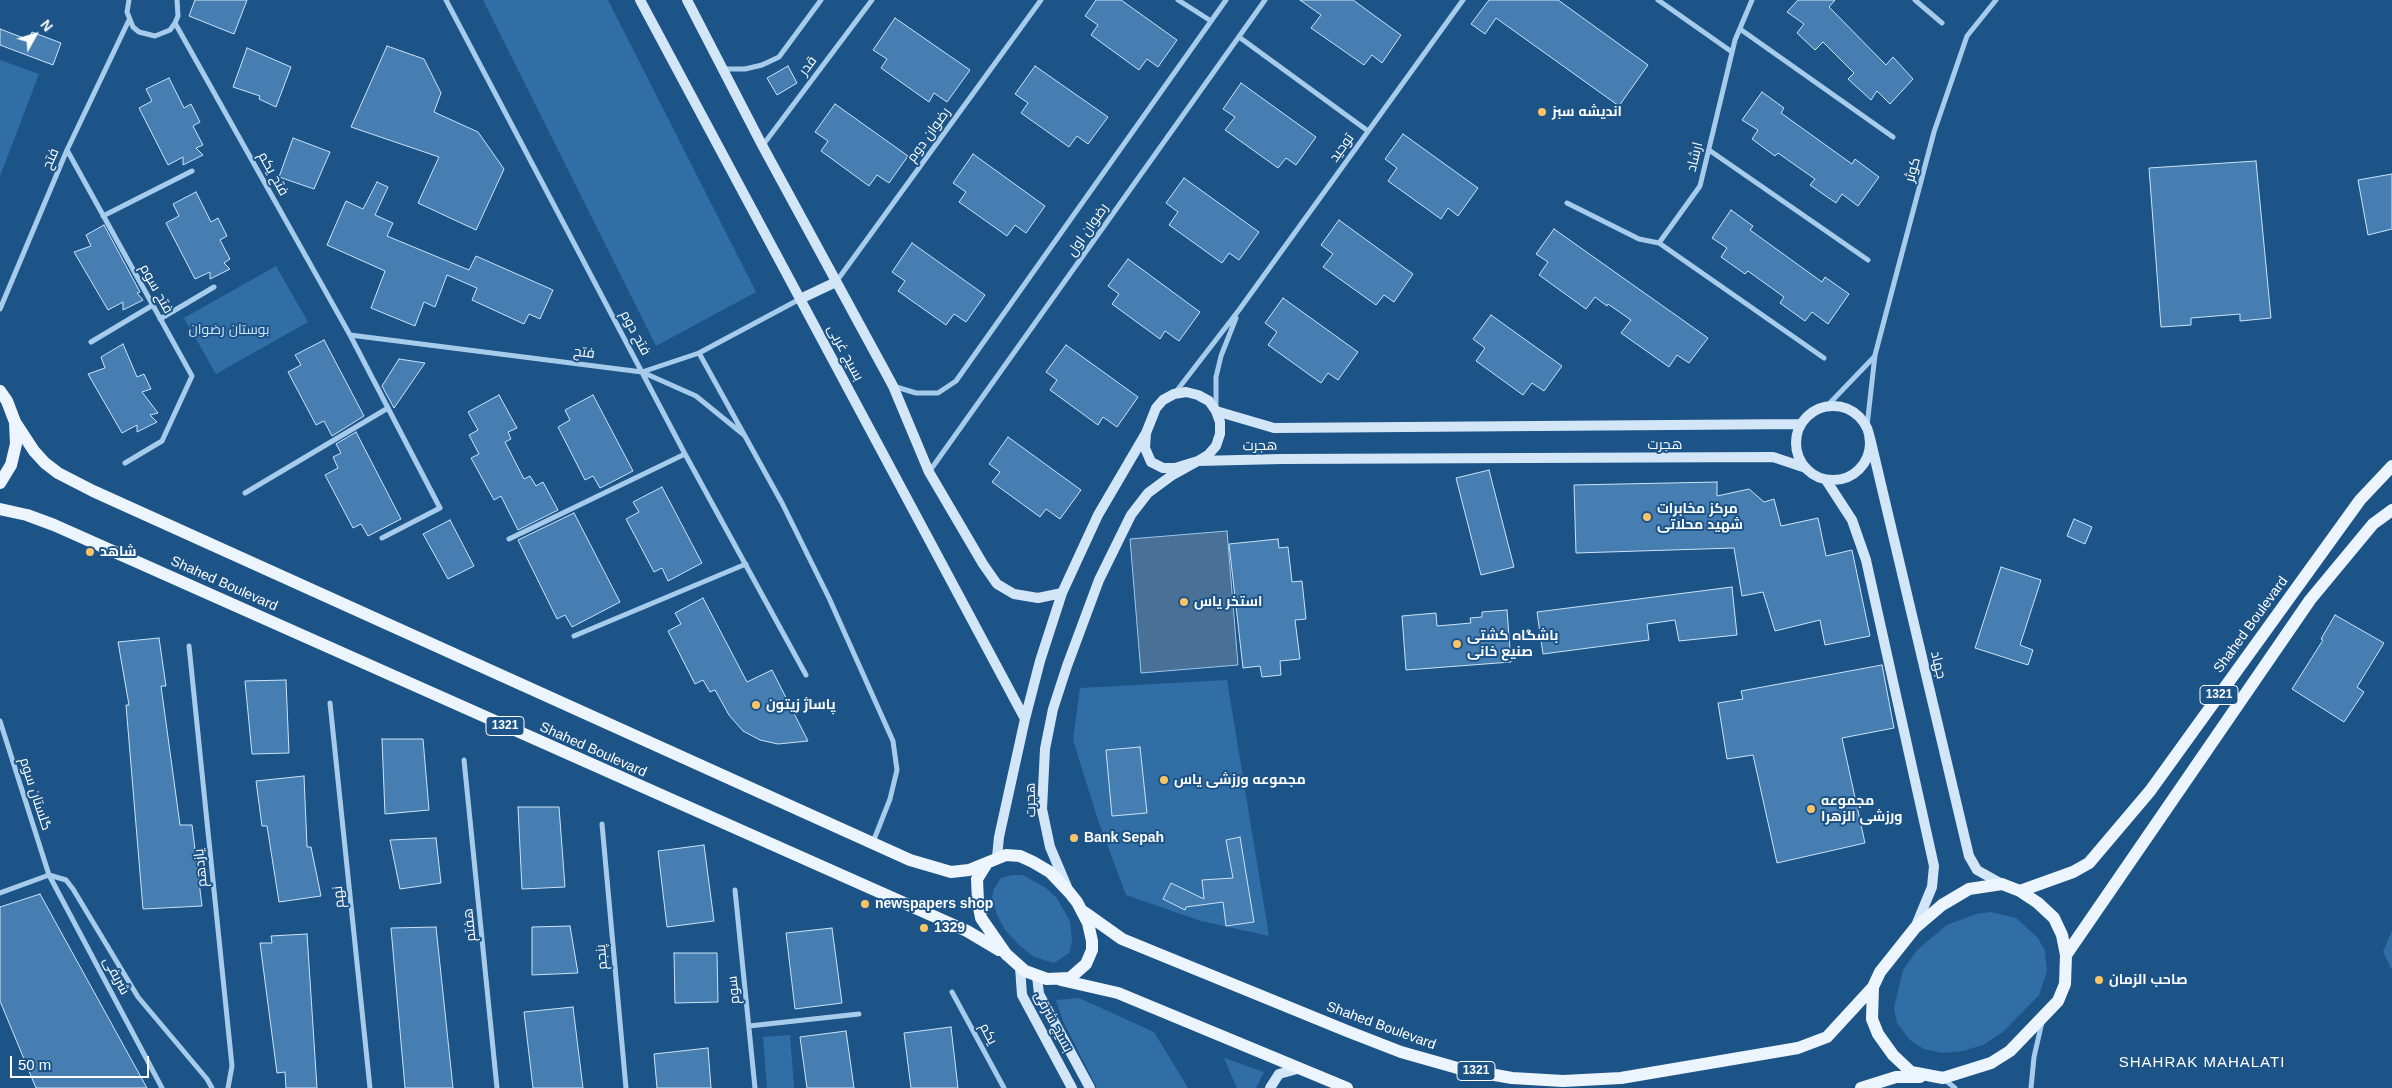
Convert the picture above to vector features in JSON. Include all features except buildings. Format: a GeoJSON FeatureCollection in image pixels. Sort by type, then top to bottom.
{"type":"FeatureCollection","features":[{"type":"Feature","properties":{"kind":"main road","name":"بسیج غربی"},"geometry":{"type":"LineString","coordinates":[[640,0],[1024,719]]}},
{"type":"Feature","properties":{"kind":"main road","name":"بسیج غربی"},"geometry":{"type":"LineString","coordinates":[[687,0],[762,145],[893,386],[929,472],[997,584],[1014,594],[1038,598],[1062,592]]}},
{"type":"Feature","properties":{"kind":"main road"},"geometry":{"type":"LineString","coordinates":[[800,298],[836,282]]}},
{"type":"Feature","properties":{"kind":"main road"},"geometry":{"type":"LineString","coordinates":[[0,391],[7,401],[15,422],[34,451],[45,463],[58,473],[93,491],[910,860],[951,872],[969,870],[1006,855],[1020,856],[1033,862],[1050,872],[1069,892],[1084,912],[1092,940],[1090,957],[1082,968],[1070,978],[1058,980]]}},
{"type":"Feature","properties":{"kind":"main road"},"geometry":{"type":"LineString","coordinates":[[1186,392],[1198,395],[1209,401],[1216,410],[1220,422],[1220,434],[1212,450],[1198,461],[1175,468],[1163,468],[1151,462],[1144,448],[1146,433],[1156,408],[1163,400],[1174,394],[1186,392]]}},
{"type":"Feature","properties":{"kind":"main road"},"geometry":{"type":"LineString","coordinates":[[1827,406],[1839,406],[1850,410],[1860,417],[1867,426],[1870,438],[1868,455],[1859,470],[1849,477],[1838,480],[1826,480],[1815,476],[1799,458],[1796,447],[1796,436],[1800,424],[1812,412],[1827,406]]}},
{"type":"Feature","properties":{"kind":"main road","name":"هجرت"},"geometry":{"type":"LineString","coordinates":[[1216,410],[1274,428],[1800,424]]}},
{"type":"Feature","properties":{"kind":"main road"},"geometry":{"type":"LineString","coordinates":[[0,483],[11,464],[16,444],[15,422]]}},
{"type":"Feature","properties":{"kind":"main road","name":"هجرت"},"geometry":{"type":"LineString","coordinates":[[992,860],[999,837],[1024,719],[1062,592],[1098,516],[1146,433]]}},
{"type":"Feature","properties":{"kind":"main road","name":"جهاد"},"geometry":{"type":"LineString","coordinates":[[1870,438],[1969,856],[1977,870],[2002,884]]}},
{"type":"Feature","properties":{"kind":"main road","name":"هجرت"},"geometry":{"type":"LineString","coordinates":[[1069,892],[1050,847],[1042,809],[1045,749],[1053,709],[1099,580],[1131,515],[1159,484],[1198,461],[1773,457],[1806,468]]}},
{"type":"Feature","properties":{"kind":"main road","name":"Shahed Boulevard"},"geometry":{"type":"LineString","coordinates":[[2020,891],[2074,872],[2089,863],[2150,791],[2360,500],[2392,466]]}},
{"type":"Feature","properties":{"kind":"main road"},"geometry":{"type":"LineString","coordinates":[[1826,480],[1852,520],[1866,560],[1934,866],[1932,887],[1915,928]]}},
{"type":"Feature","properties":{"kind":"main road","name":"Shahed Boulevard"},"geometry":{"type":"LineString","coordinates":[[0,509],[27,515],[54,525],[967,931],[1006,954]]}},
{"type":"Feature","properties":{"kind":"main road","name":"1321"},"geometry":{"type":"LineString","coordinates":[[2066,955],[2310,600],[2373,524],[2392,510]]}},
{"type":"Feature","properties":{"kind":"main road"},"geometry":{"type":"LineString","coordinates":[[992,860],[977,879],[978,902],[982,918],[1006,954],[1020,966],[1037,976],[1118,993],[1297,1069],[1347,1088]]}},
{"type":"Feature","properties":{"kind":"main road"},"geometry":{"type":"LineString","coordinates":[[1861,1088],[1896,1077],[1943,1078],[1990,1063],[2010,1051],[2044,1018],[2058,1001],[2065,984],[2066,955],[2054,918],[2038,903],[2020,891],[2002,884],[1969,889],[1955,896],[1915,928],[1896,949],[1880,972],[1873,987],[1872,1019],[1878,1034],[1893,1055],[1911,1072],[1928,1077]]}},
{"type":"Feature","properties":{"kind":"main road","name":"Shahed Boulevard"},"geometry":{"type":"LineString","coordinates":[[1084,912],[1122,939],[1401,1052],[1461,1069],[1512,1078],[1564,1081],[1621,1078],[1798,1048],[1827,1037],[1873,987]]}},
{"type":"Feature","properties":{"kind":"main road","name":"بسیج شرقی"},"geometry":{"type":"LineString","coordinates":[[1020,966],[1022,995],[1072,1088]]}},
{"type":"Feature","properties":{"kind":"main road","name":"بسیج شرقی"},"geometry":{"type":"LineString","coordinates":[[1037,976],[1039,994],[1090,1088]]}},
{"type":"Feature","properties":{"kind":"main road"},"geometry":{"type":"LineString","coordinates":[[1270,1088],[1279,1074],[1297,1069]]}},
{"type":"Feature","properties":{"kind":"street"},"geometry":{"type":"LineString","coordinates":[[129,0],[127,12],[129,20],[139,32],[155,36],[170,30],[175,24],[178,16],[177,0]]}},
{"type":"Feature","properties":{"kind":"street","name":"فتح دوم"},"geometry":{"type":"LineString","coordinates":[[446,0],[642,372],[806,675]]}},
{"type":"Feature","properties":{"kind":"street","name":"قدر"},"geometry":{"type":"LineString","coordinates":[[724,69],[745,69],[762,65],[779,57],[820,0]]}},
{"type":"Feature","properties":{"kind":"street","name":"قدر"},"geometry":{"type":"LineString","coordinates":[[762,145],[872,0]]}},
{"type":"Feature","properties":{"kind":"street","name":"رضوان دوم"},"geometry":{"type":"LineString","coordinates":[[836,282],[1041,0]]}},
{"type":"Feature","properties":{"kind":"street"},"geometry":{"type":"LineString","coordinates":[[1178,0],[1211,21]]}},
{"type":"Feature","properties":{"kind":"street","name":"رضوان اول"},"geometry":{"type":"LineString","coordinates":[[893,386],[916,393],[938,393],[956,381],[1226,0]]}},
{"type":"Feature","properties":{"kind":"street","name":"رضوان اول"},"geometry":{"type":"LineString","coordinates":[[929,472],[1265,0]]}},
{"type":"Feature","properties":{"kind":"street","name":"توحید"},"geometry":{"type":"LineString","coordinates":[[1239,310],[1463,0]]}},
{"type":"Feature","properties":{"kind":"street"},"geometry":{"type":"LineString","coordinates":[[1658,0],[1732,52]]}},
{"type":"Feature","properties":{"kind":"street","name":"ارشاد"},"geometry":{"type":"LineString","coordinates":[[1659,242],[1700,186],[1732,52],[1752,0]]}},
{"type":"Feature","properties":{"kind":"street"},"geometry":{"type":"LineString","coordinates":[[1915,0],[1942,23]]}},
{"type":"Feature","properties":{"kind":"street","name":"کوثر"},"geometry":{"type":"LineString","coordinates":[[1867,426],[1875,356],[1934,132],[1967,36],[1996,0]]}},
{"type":"Feature","properties":{"kind":"street","name":"فتح"},"geometry":{"type":"LineString","coordinates":[[0,310],[67,150],[129,20]]}},
{"type":"Feature","properties":{"kind":"street","name":"فتح یکم"},"geometry":{"type":"LineString","coordinates":[[175,24],[350,335],[440,508],[382,538]]}},
{"type":"Feature","properties":{"kind":"street"},"geometry":{"type":"LineString","coordinates":[[1740,29],[1893,138]]}},
{"type":"Feature","properties":{"kind":"street"},"geometry":{"type":"LineString","coordinates":[[1238,37],[1368,131]]}},
{"type":"Feature","properties":{"kind":"street","name":"فتح سوم"},"geometry":{"type":"LineString","coordinates":[[67,150],[192,376],[162,441],[125,464]]}},
{"type":"Feature","properties":{"kind":"street"},"geometry":{"type":"LineString","coordinates":[[1709,150],[1868,260]]}},
{"type":"Feature","properties":{"kind":"street"},"geometry":{"type":"LineString","coordinates":[[103,216],[192,171]]}},
{"type":"Feature","properties":{"kind":"street"},"geometry":{"type":"LineString","coordinates":[[1567,203],[1639,239],[1659,242],[1824,358]]}},
{"type":"Feature","properties":{"kind":"street"},"geometry":{"type":"LineString","coordinates":[[160,319],[214,288]]}},
{"type":"Feature","properties":{"kind":"street","name":"فتح"},"geometry":{"type":"LineString","coordinates":[[350,335],[642,372],[700,353],[800,298]]}},
{"type":"Feature","properties":{"kind":"street"},"geometry":{"type":"LineString","coordinates":[[91,342],[153,305]]}},
{"type":"Feature","properties":{"kind":"street"},"geometry":{"type":"LineString","coordinates":[[1174,394],[1239,310]]}},
{"type":"Feature","properties":{"kind":"street"},"geometry":{"type":"LineString","coordinates":[[1216,410],[1216,378],[1221,356],[1239,310]]}},
{"type":"Feature","properties":{"kind":"street"},"geometry":{"type":"LineString","coordinates":[[700,353],[782,503],[829,598],[893,742],[897,770],[890,799],[872,843]]}},
{"type":"Feature","properties":{"kind":"street","name":"کوثر"},"geometry":{"type":"LineString","coordinates":[[1827,406],[1875,356]]}},
{"type":"Feature","properties":{"kind":"street"},"geometry":{"type":"LineString","coordinates":[[642,372],[696,396],[746,436]]}},
{"type":"Feature","properties":{"kind":"street"},"geometry":{"type":"LineString","coordinates":[[245,493],[388,408]]}},
{"type":"Feature","properties":{"kind":"street"},"geometry":{"type":"LineString","coordinates":[[509,539],[686,454]]}},
{"type":"Feature","properties":{"kind":"street"},"geometry":{"type":"LineString","coordinates":[[574,636],[746,564]]}},
{"type":"Feature","properties":{"kind":"street","name":"یازدهم"},"geometry":{"type":"LineString","coordinates":[[189,646],[232,1066],[228,1088]]}},
{"type":"Feature","properties":{"kind":"street","name":"نهم"},"geometry":{"type":"LineString","coordinates":[[330,703],[370,1088]]}},
{"type":"Feature","properties":{"kind":"street","name":"گلستان سوم"},"geometry":{"type":"LineString","coordinates":[[0,721],[49,875]]}},
{"type":"Feature","properties":{"kind":"street","name":"هفتم"},"geometry":{"type":"LineString","coordinates":[[464,760],[497,1088]]}},
{"type":"Feature","properties":{"kind":"street","name":"پنجم"},"geometry":{"type":"LineString","coordinates":[[602,824],[626,1088]]}},
{"type":"Feature","properties":{"kind":"street"},"geometry":{"type":"LineString","coordinates":[[0,893],[49,875],[66,880],[138,997],[207,1079],[212,1088]]}},
{"type":"Feature","properties":{"kind":"street","name":"شریفی"},"geometry":{"type":"LineString","coordinates":[[49,875],[162,1088]]}},
{"type":"Feature","properties":{"kind":"street","name":"سوم"},"geometry":{"type":"LineString","coordinates":[[735,890],[756,1088]]}},
{"type":"Feature","properties":{"kind":"street","name":"یکم"},"geometry":{"type":"LineString","coordinates":[[952,992],[1004,1088]]}},
{"type":"Feature","properties":{"kind":"street"},"geometry":{"type":"LineString","coordinates":[[749,1026],[860,1014]]}},
{"type":"Feature","properties":{"kind":"street"},"geometry":{"type":"LineString","coordinates":[[2031,1088],[2034,1057],[2044,1018]]}},
{"type":"Feature","properties":{"kind":"street"},"geometry":{"type":"LineString","coordinates":[[1943,1078],[1955,1088]]}},
{"type":"Feature","properties":{"kind":"green space"},"geometry":{"type":"Polygon","coordinates":[[[483,0],[608,0],[756,292],[656,346],[483,0]]]}},
{"type":"Feature","properties":{"kind":"green space"},"geometry":{"type":"Polygon","coordinates":[[[0,60],[39,74],[0,176],[0,60]]]}},
{"type":"Feature","properties":{"kind":"green space","name":"بوستان رضوان"},"geometry":{"type":"Polygon","coordinates":[[[276,266],[308,322],[216,374],[184,318],[276,266]]]}},
{"type":"Feature","properties":{"kind":"green space","name":"مجموعه ورزشی یاس"},"geometry":{"type":"Polygon","coordinates":[[[1227,680],[1269,936],[1201,921],[1126,895],[1098,820],[1073,740],[1080,688],[1227,680]]]}},
{"type":"Feature","properties":{"kind":"green space"},"geometry":{"type":"Polygon","coordinates":[[[1023,875],[1046,888],[1056,897],[1070,921],[1072,942],[1069,953],[1054,963],[1034,957],[1019,945],[1005,930],[997,915],[992,897],[994,889],[1001,878],[1023,875]]]}},
{"type":"Feature","properties":{"kind":"green space"},"geometry":{"type":"Polygon","coordinates":[[[1991,912],[2016,918],[2038,938],[2045,951],[2047,972],[2039,995],[2003,1032],[1983,1045],[1963,1051],[1942,1053],[1924,1049],[1910,1040],[1897,1023],[1894,1008],[1903,970],[1917,950],[1947,925],[1976,914],[1991,912]]]}},
{"type":"Feature","properties":{"kind":"green space"},"geometry":{"type":"Polygon","coordinates":[[[2392,931],[2392,970],[2383,952],[2392,931]]]}},
{"type":"Feature","properties":{"kind":"green space"},"geometry":{"type":"Polygon","coordinates":[[[1079,998],[1154,1032],[1188,1088],[1097,1088],[1063,1021],[1056,1000],[1079,998]]]}},
{"type":"Feature","properties":{"kind":"green space"},"geometry":{"type":"Polygon","coordinates":[[[790,1035],[794,1088],[767,1088],[763,1037],[790,1035]]]}},
{"type":"Feature","properties":{"kind":"green space"},"geometry":{"type":"Polygon","coordinates":[[[1224,1058],[1264,1072],[1256,1088],[1237,1088],[1224,1058]]]}},
{"type":"Feature","properties":{"kind":"shaded area","name":"استخر یاس"},"geometry":{"type":"Polygon","coordinates":[[[1227,531],[1238,665],[1141,673],[1130,539],[1227,531]]]}},
{"type":"Feature","properties":{"kind":"place","name":"اندیشه سبز"},"geometry":{"type":"Point","coordinates":[1542,112]}},
{"type":"Feature","properties":{"kind":"place","name":"مرکز مخابرات شهید محلاتی"},"geometry":{"type":"Point","coordinates":[1647,517]}},
{"type":"Feature","properties":{"kind":"place","name":"شاهد"},"geometry":{"type":"Point","coordinates":[90,552]}},
{"type":"Feature","properties":{"kind":"place","name":"استخر یاس"},"geometry":{"type":"Point","coordinates":[1184,602]}},
{"type":"Feature","properties":{"kind":"place","name":"باشگاه کشتی صنیع خانی"},"geometry":{"type":"Point","coordinates":[1457,644]}},
{"type":"Feature","properties":{"kind":"place","name":"پاساژ زیتون"},"geometry":{"type":"Point","coordinates":[756,705]}},
{"type":"Feature","properties":{"kind":"place","name":"مجموعه ورزشی یاس"},"geometry":{"type":"Point","coordinates":[1164,780]}},
{"type":"Feature","properties":{"kind":"place","name":"مجموعه ورزشی الزهرا"},"geometry":{"type":"Point","coordinates":[1811,809]}},
{"type":"Feature","properties":{"kind":"place","name":"Bank Sepah"},"geometry":{"type":"Point","coordinates":[1074,838]}},
{"type":"Feature","properties":{"kind":"place","name":"newspapers shop"},"geometry":{"type":"Point","coordinates":[865,904]}},
{"type":"Feature","properties":{"kind":"place","name":"1329"},"geometry":{"type":"Point","coordinates":[924,928]}},
{"type":"Feature","properties":{"kind":"place","name":"صاحب الزمان"},"geometry":{"type":"Point","coordinates":[2099,980]}},
{"type":"Feature","properties":{"kind":"district","name":"SHAHRAK MAHALATI"},"geometry":{"type":"Point","coordinates":[2202,1063]}}]}
